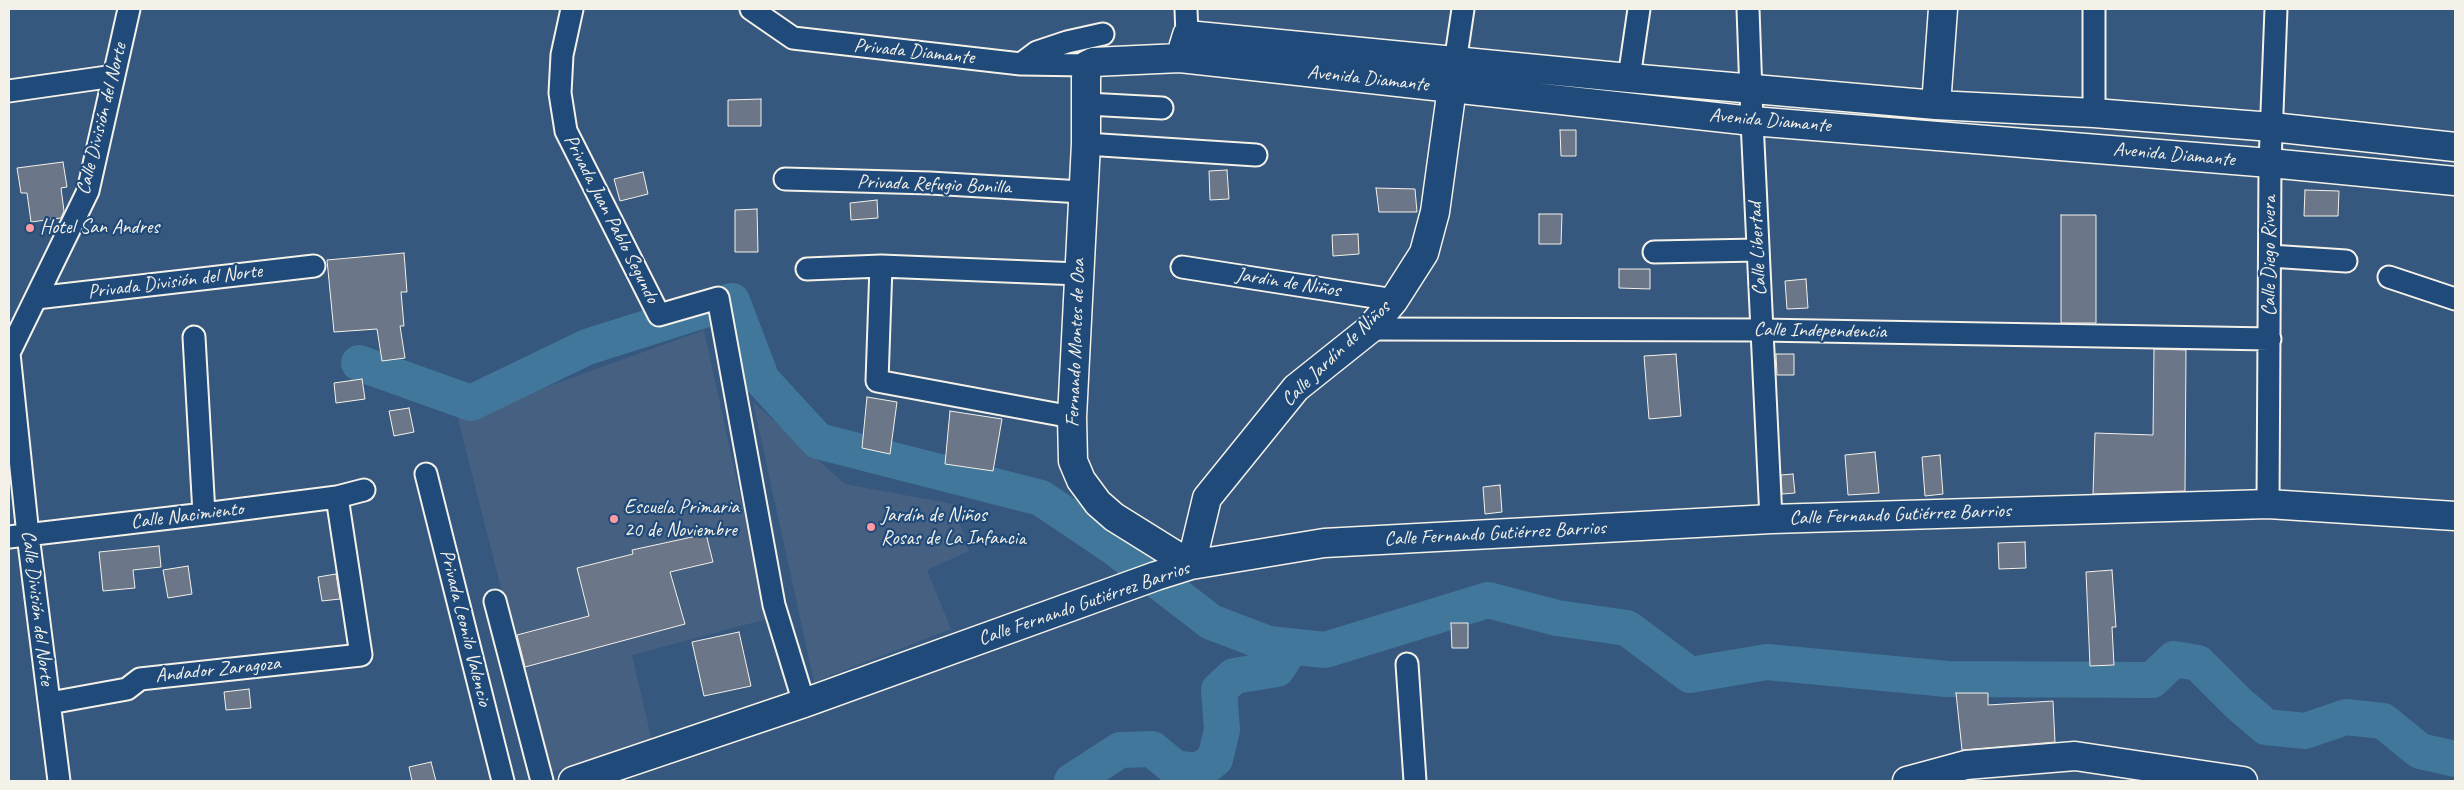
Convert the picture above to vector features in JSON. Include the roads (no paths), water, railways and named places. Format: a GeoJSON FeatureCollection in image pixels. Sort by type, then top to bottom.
{"type":"FeatureCollection","features":[{"type":"Feature","properties":{"kind":"main road"},"geometry":{"type":"LineString","coordinates":[[1936,105],[1942,9]]}},
{"type":"Feature","properties":{"kind":"main road","name":"Avenida Diamante"},"geometry":{"type":"LineString","coordinates":[[1087,65],[1184,34],[1752,121],[2270,163],[2455,181]]}},
{"type":"Feature","properties":{"kind":"main road","name":"Fernando Montes de Oca"},"geometry":{"type":"LineString","coordinates":[[1087,65],[1086,144],[1082,192],[1077,340],[1072,417],[1073,460],[1081,480],[1098,503],[1114,517],[1191,565]]}},
{"type":"Feature","properties":{"kind":"main road","name":"Avenida Diamante"},"geometry":{"type":"LineString","coordinates":[[1454,76],[1628,78],[1936,105],[2094,113],[2272,126],[2455,147]]}},
{"type":"Feature","properties":{"kind":"main road","name":"Calle Jardín de Niños"},"geometry":{"type":"LineString","coordinates":[[1191,565],[1207,498],[1296,388],[1370,329],[1394,300],[1424,253],[1435,212],[1454,76]]}},
{"type":"Feature","properties":{"kind":"main road","name":"Calle Fernando Gutiérrez Barrios"},"geometry":{"type":"LineString","coordinates":[[573,781],[804,703],[1191,565],[1324,544],[1771,519],[2268,504],[2455,516]]}},
{"type":"Feature","properties":{"kind":"main road"},"geometry":{"type":"LineString","coordinates":[[1907,781],[1966,765],[2075,756],[2243,781]]}},
{"type":"Feature","properties":{"kind":"street","name":"Calle División del Norte"},"geometry":{"type":"LineString","coordinates":[[59,781],[50,703],[18,536],[9,353],[88,191],[129,9]]}},
{"type":"Feature","properties":{"kind":"street","name":"Privada Juan Pablo Segundo"},"geometry":{"type":"LineString","coordinates":[[572,9],[562,55],[560,93],[566,131],[659,315],[718,298],[774,605],[804,703]]}},
{"type":"Feature","properties":{"kind":"street","name":"Privada Diamante"},"geometry":{"type":"LineString","coordinates":[[751,9],[793,38],[1021,64],[1087,65]]}},
{"type":"Feature","properties":{"kind":"street","name":"Calle Jardín de Niños"},"geometry":{"type":"LineString","coordinates":[[1454,76],[1463,9]]}},
{"type":"Feature","properties":{"kind":"street"},"geometry":{"type":"LineString","coordinates":[[1628,78],[1639,9]]}},
{"type":"Feature","properties":{"kind":"street","name":"Calle Libertad"},"geometry":{"type":"LineString","coordinates":[[1748,9],[1771,519]]}},
{"type":"Feature","properties":{"kind":"street"},"geometry":{"type":"LineString","coordinates":[[2094,9],[2094,113]]}},
{"type":"Feature","properties":{"kind":"street","name":"Calle Diego Rivera"},"geometry":{"type":"LineString","coordinates":[[2268,504],[2270,163],[2276,9]]}},
{"type":"Feature","properties":{"kind":"street"},"geometry":{"type":"LineString","coordinates":[[1021,64],[1037,52],[1103,34]]}},
{"type":"Feature","properties":{"kind":"street"},"geometry":{"type":"LineString","coordinates":[[9,91],[114,76]]}},
{"type":"Feature","properties":{"kind":"street"},"geometry":{"type":"LineString","coordinates":[[1087,104],[1162,108]]}},
{"type":"Feature","properties":{"kind":"street"},"geometry":{"type":"LineString","coordinates":[[1086,144],[1256,155]]}},
{"type":"Feature","properties":{"kind":"street","name":"Privada Refugio Bonilla"},"geometry":{"type":"LineString","coordinates":[[785,179],[930,183],[1082,192]]}},
{"type":"Feature","properties":{"kind":"street"},"geometry":{"type":"LineString","coordinates":[[1654,252],[1758,250]]}},
{"type":"Feature","properties":{"kind":"street"},"geometry":{"type":"LineString","coordinates":[[2270,256],[2346,261]]}},
{"type":"Feature","properties":{"kind":"street","name":"Privada División del Norte"},"geometry":{"type":"LineString","coordinates":[[36,298],[314,266]]}},
{"type":"Feature","properties":{"kind":"street"},"geometry":{"type":"LineString","coordinates":[[807,269],[881,266],[1079,274]]}},
{"type":"Feature","properties":{"kind":"street"},"geometry":{"type":"LineString","coordinates":[[881,266],[877,381],[1072,417]]}},
{"type":"Feature","properties":{"kind":"street","name":"Jardin de Niños"},"geometry":{"type":"LineString","coordinates":[[1182,267],[1394,300]]}},
{"type":"Feature","properties":{"kind":"street"},"geometry":{"type":"LineString","coordinates":[[2389,277],[2455,299]]}},
{"type":"Feature","properties":{"kind":"street","name":"Calle Independencia"},"geometry":{"type":"LineString","coordinates":[[1370,329],[1761,330],[2270,339]]}},
{"type":"Feature","properties":{"kind":"street"},"geometry":{"type":"LineString","coordinates":[[194,337],[204,514]]}},
{"type":"Feature","properties":{"kind":"street","name":"Privada Leonilo Valencio"},"geometry":{"type":"LineString","coordinates":[[426,474],[503,781]]}},
{"type":"Feature","properties":{"kind":"street","name":"Calle Nacimiento"},"geometry":{"type":"LineString","coordinates":[[18,536],[337,497],[364,490]]}},
{"type":"Feature","properties":{"kind":"street","name":"Andador Zaragoza"},"geometry":{"type":"LineString","coordinates":[[50,703],[127,689],[140,679],[361,655],[337,497]]}},
{"type":"Feature","properties":{"kind":"street"},"geometry":{"type":"LineString","coordinates":[[495,601],[542,781]]}},
{"type":"Feature","properties":{"kind":"street"},"geometry":{"type":"LineString","coordinates":[[1407,664],[1415,781]]}},
{"type":"Feature","properties":{"kind":"waterway"},"geometry":{"type":"LineString","coordinates":[[359,363],[471,403],[587,347],[732,301],[762,380],[818,441],[1041,498],[1115,548],[1211,622],[1269,644],[1325,650],[1488,600],[1557,618],[1627,628],[1690,675],[1767,662],[1947,679],[2152,680],[2174,659],[2198,663],[2238,703],[2266,727],[2305,731],[2346,717],[2383,721],[2420,751],[2455,759]]}},
{"type":"Feature","properties":{"kind":"waterway"},"geometry":{"type":"LineString","coordinates":[[1072,781],[1120,750],[1152,749],[1175,768],[1199,771],[1215,759],[1222,730],[1219,690],[1234,676],[1277,669],[1291,647]]}},
{"type":"Feature","properties":{"kind":"place","name":"Hotel San Andres"},"geometry":{"type":"Point","coordinates":[30,228]}},
{"type":"Feature","properties":{"kind":"place","name":"Escuela Primaria 20 de Noviembre"},"geometry":{"type":"Point","coordinates":[614,519]}},
{"type":"Feature","properties":{"kind":"place","name":"Jardín de Niños Rosas de La Infancia"},"geometry":{"type":"Point","coordinates":[871,527]}}]}
